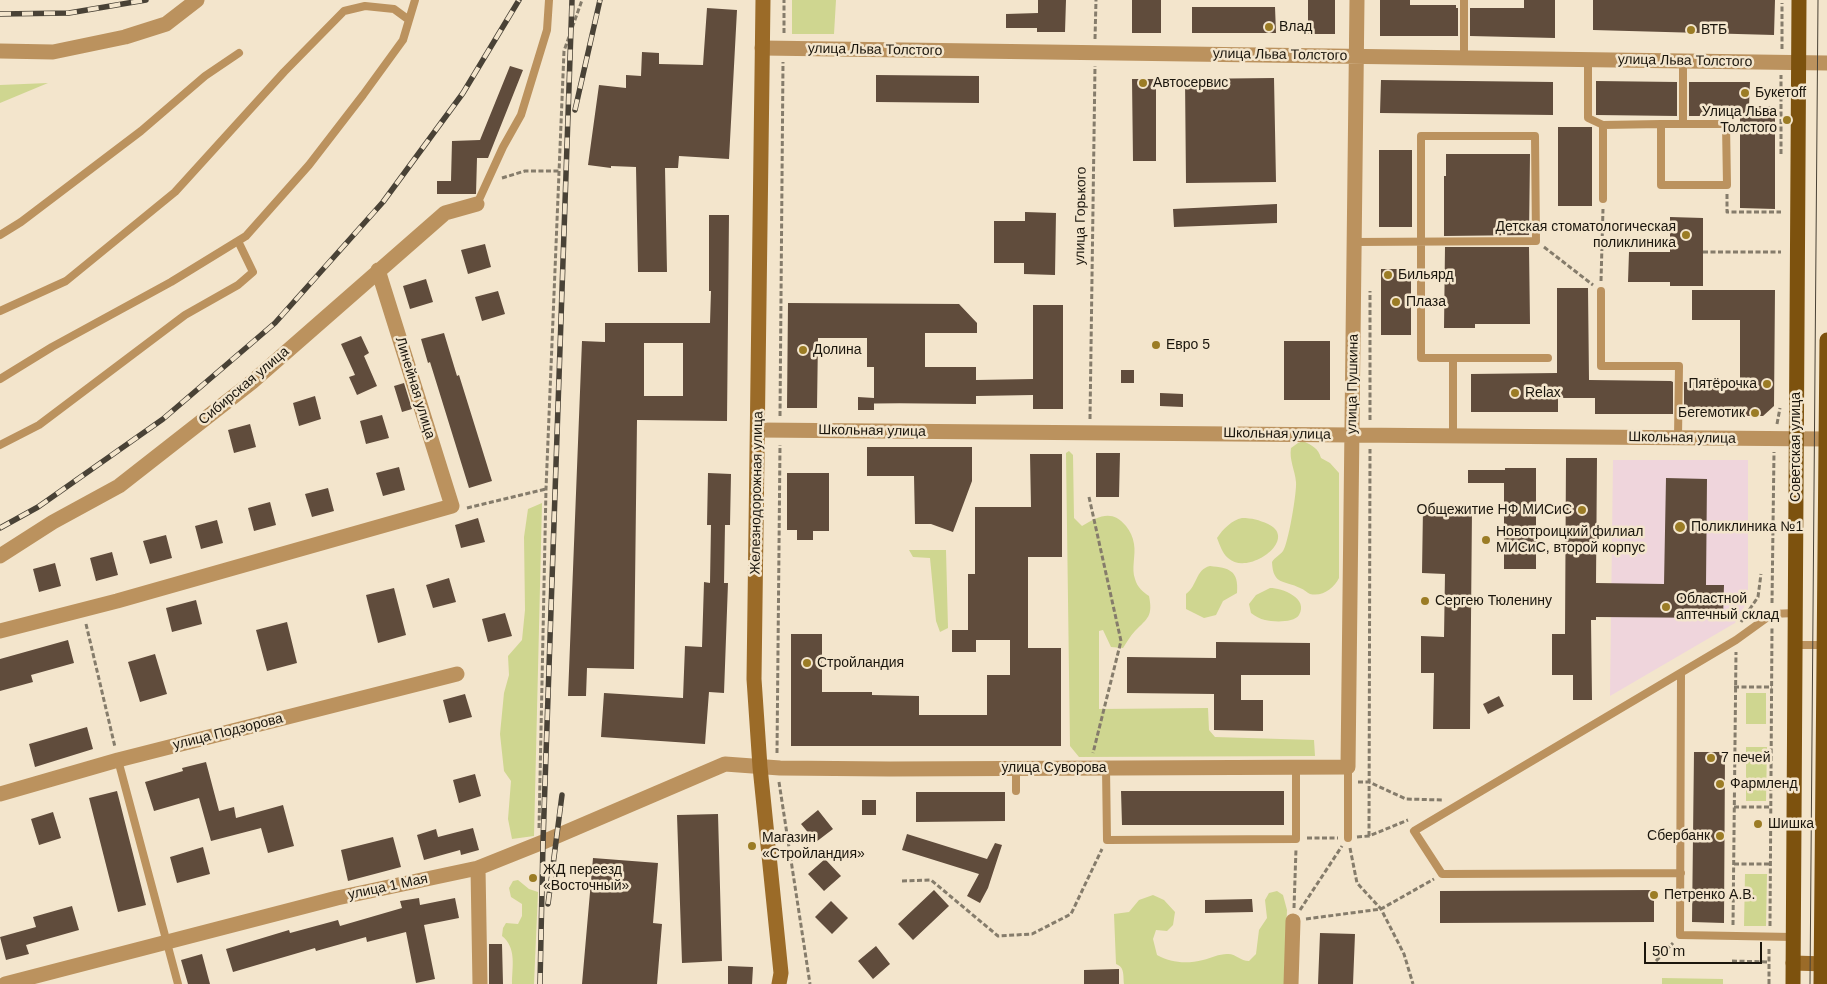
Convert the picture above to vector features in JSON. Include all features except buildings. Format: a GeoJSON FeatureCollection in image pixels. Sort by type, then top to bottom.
{"type":"FeatureCollection","features":[{"type":"Feature","properties":{"kind":"main road","name":"Железнодорожная улица"},"geometry":{"type":"LineString","coordinates":[[763,0],[754,679],[760,774],[781,980]]}},
{"type":"Feature","properties":{"kind":"main road","name":"Советская улица"},"geometry":{"type":"LineString","coordinates":[[1793,984],[1799,0]]}},
{"type":"Feature","properties":{"kind":"main road"},"geometry":{"type":"LineString","coordinates":[[1821,984],[1824,963],[1824,645],[1827,340]]}},
{"type":"Feature","properties":{"kind":"main road"},"geometry":{"type":"LineString","coordinates":[[1793,963],[1824,963]]}},
{"type":"Feature","properties":{"kind":"street"},"geometry":{"type":"LineString","coordinates":[[0,51],[53,52],[125,37],[166,24],[197,0]]}},
{"type":"Feature","properties":{"kind":"street","name":"улица Пушкина"},"geometry":{"type":"LineString","coordinates":[[1348,774],[1357,0]]}},
{"type":"Feature","properties":{"kind":"street","name":"улица Льва Толстого"},"geometry":{"type":"LineString","coordinates":[[762,48],[1827,63]]}},
{"type":"Feature","properties":{"kind":"street","name":"Сибирская улица"},"geometry":{"type":"LineString","coordinates":[[0,556],[54,522],[119,486],[252,382],[445,213],[477,204]]}},
{"type":"Feature","properties":{"kind":"street","name":"Линейная улица"},"geometry":{"type":"LineString","coordinates":[[378,270],[452,506]]}},
{"type":"Feature","properties":{"kind":"street","name":"Школьная улица"},"geometry":{"type":"LineString","coordinates":[[758,430],[1826,439]]}},
{"type":"Feature","properties":{"kind":"street"},"geometry":{"type":"LineString","coordinates":[[0,631],[82,610],[452,506]]}},
{"type":"Feature","properties":{"kind":"street","name":"улица Подзорова"},"geometry":{"type":"LineString","coordinates":[[0,794],[118,760],[457,674]]}},
{"type":"Feature","properties":{"kind":"street","name":"улица 1 Мая"},"geometry":{"type":"LineString","coordinates":[[5,984],[337,898],[478,868],[539,844],[725,764],[760,774]]}},
{"type":"Feature","properties":{"kind":"street","name":"улица Суворова"},"geometry":{"type":"LineString","coordinates":[[760,774],[1089,768],[1296,767],[1348,774]]}},
{"type":"Feature","properties":{"kind":"street"},"geometry":{"type":"LineString","coordinates":[[478,868],[480,984]]}},
{"type":"Feature","properties":{"kind":"street"},"geometry":{"type":"LineString","coordinates":[[1291,984],[1293,921]]}},
{"type":"Feature","properties":{"kind":"lane"},"geometry":{"type":"LineString","coordinates":[[0,379],[52,347],[171,282],[246,236],[309,166],[403,40],[415,0]]}},
{"type":"Feature","properties":{"kind":"lane"},"geometry":{"type":"LineString","coordinates":[[477,204],[503,147],[521,115],[547,30],[549,0]]}},
{"type":"Feature","properties":{"kind":"lane"},"geometry":{"type":"LineString","coordinates":[[1464,0],[1464,58]]}},
{"type":"Feature","properties":{"kind":"lane"},"geometry":{"type":"LineString","coordinates":[[0,311],[66,281],[175,192],[284,72],[344,11],[365,6],[394,9],[409,20]]}},
{"type":"Feature","properties":{"kind":"lane"},"geometry":{"type":"LineString","coordinates":[[0,235],[21,222],[141,131],[205,76],[239,53]]}},
{"type":"Feature","properties":{"kind":"lane"},"geometry":{"type":"LineString","coordinates":[[1588,59],[1588,118],[1603,125],[1662,124],[1726,124],[1727,185],[1661,185],[1662,124]]}},
{"type":"Feature","properties":{"kind":"lane"},"geometry":{"type":"LineString","coordinates":[[1683,61],[1684,124]]}},
{"type":"Feature","properties":{"kind":"lane"},"geometry":{"type":"LineString","coordinates":[[1603,125],[1603,199]]}},
{"type":"Feature","properties":{"kind":"lane"},"geometry":{"type":"LineString","coordinates":[[1354,242],[1422,241],[1536,241],[1535,136],[1421,136],[1422,241],[1421,358],[1548,358]]}},
{"type":"Feature","properties":{"kind":"lane"},"geometry":{"type":"LineString","coordinates":[[0,445],[39,425],[186,315],[238,285],[253,272],[238,241]]}},
{"type":"Feature","properties":{"kind":"lane"},"geometry":{"type":"LineString","coordinates":[[1601,291],[1601,366],[1679,366],[1678,438]]}},
{"type":"Feature","properties":{"kind":"lane"},"geometry":{"type":"LineString","coordinates":[[1453,436],[1454,358]]}},
{"type":"Feature","properties":{"kind":"lane"},"geometry":{"type":"LineString","coordinates":[[1680,873],[1442,874],[1414,831],[1736,640],[1772,614],[1795,613]]}},
{"type":"Feature","properties":{"kind":"lane"},"geometry":{"type":"LineString","coordinates":[[1795,645],[1824,645]]}},
{"type":"Feature","properties":{"kind":"lane"},"geometry":{"type":"LineString","coordinates":[[1681,673],[1680,935],[1793,937]]}},
{"type":"Feature","properties":{"kind":"lane"},"geometry":{"type":"LineString","coordinates":[[118,760],[178,984]]}},
{"type":"Feature","properties":{"kind":"lane"},"geometry":{"type":"LineString","coordinates":[[1106,768],[1106,840],[1296,838],[1296,767]]}},
{"type":"Feature","properties":{"kind":"lane"},"geometry":{"type":"LineString","coordinates":[[1016,769],[1016,792]]}},
{"type":"Feature","properties":{"kind":"lane"},"geometry":{"type":"LineString","coordinates":[[1348,774],[1348,838]]}},
{"type":"Feature","properties":{"kind":"path"},"geometry":{"type":"LineString","coordinates":[[539,844],[546,489],[564,51],[582,0]]}},
{"type":"Feature","properties":{"kind":"path"},"geometry":{"type":"LineString","coordinates":[[784,0],[778,774],[810,984]]}},
{"type":"Feature","properties":{"kind":"path","name":"улица Горького"},"geometry":{"type":"LineString","coordinates":[[1090,432],[1096,0]]}},
{"type":"Feature","properties":{"kind":"path"},"geometry":{"type":"LineString","coordinates":[[487,182],[525,171],[559,171]]}},
{"type":"Feature","properties":{"kind":"path"},"geometry":{"type":"LineString","coordinates":[[1727,185],[1727,212],[1781,212]]}},
{"type":"Feature","properties":{"kind":"path"},"geometry":{"type":"LineString","coordinates":[[1601,291],[1603,199]]}},
{"type":"Feature","properties":{"kind":"path"},"geometry":{"type":"LineString","coordinates":[[1536,241],[1601,291]]}},
{"type":"Feature","properties":{"kind":"path"},"geometry":{"type":"LineString","coordinates":[[1703,252],[1781,252]]}},
{"type":"Feature","properties":{"kind":"path"},"geometry":{"type":"LineString","coordinates":[[1369,836],[1370,290]]}},
{"type":"Feature","properties":{"kind":"path"},"geometry":{"type":"LineString","coordinates":[[1769,984],[1775,438]]}},
{"type":"Feature","properties":{"kind":"path"},"geometry":{"type":"LineString","coordinates":[[452,506],[463,509],[546,489]]}},
{"type":"Feature","properties":{"kind":"path"},"geometry":{"type":"LineString","coordinates":[[1089,497],[1121,641],[1089,768]]}},
{"type":"Feature","properties":{"kind":"path"},"geometry":{"type":"LineString","coordinates":[[1732,936],[1736,640],[1738,627],[1758,597],[1761,574]]}},
{"type":"Feature","properties":{"kind":"path"},"geometry":{"type":"LineString","coordinates":[[82,610],[118,760]]}},
{"type":"Feature","properties":{"kind":"path"},"geometry":{"type":"LineString","coordinates":[[1734,687],[1772,687]]}},
{"type":"Feature","properties":{"kind":"path"},"geometry":{"type":"LineString","coordinates":[[760,774],[778,774],[788,781]]}},
{"type":"Feature","properties":{"kind":"path"},"geometry":{"type":"LineString","coordinates":[[1348,774],[1406,799],[1442,800],[1436,804]]}},
{"type":"Feature","properties":{"kind":"path"},"geometry":{"type":"LineString","coordinates":[[1734,807],[1771,807]]}},
{"type":"Feature","properties":{"kind":"path"},"geometry":{"type":"LineString","coordinates":[[1293,921],[1296,838],[1369,836],[1415,816]]}},
{"type":"Feature","properties":{"kind":"path"},"geometry":{"type":"LineString","coordinates":[[1348,838],[1358,883],[1381,909],[1404,954],[1413,984]]}},
{"type":"Feature","properties":{"kind":"path"},"geometry":{"type":"LineString","coordinates":[[1293,921],[1348,838]]}},
{"type":"Feature","properties":{"kind":"path"},"geometry":{"type":"LineString","coordinates":[[902,881],[931,880],[998,936],[1032,934],[1071,914],[1106,840]]}},
{"type":"Feature","properties":{"kind":"path"},"geometry":{"type":"LineString","coordinates":[[1734,864],[1770,864]]}},
{"type":"Feature","properties":{"kind":"path"},"geometry":{"type":"LineString","coordinates":[[1293,921],[1381,909],[1442,874]]}},
{"type":"Feature","properties":{"kind":"path"},"geometry":{"type":"LineString","coordinates":[[1656,961],[1680,935]]}},
{"type":"Feature","properties":{"kind":"path"},"geometry":{"type":"LineString","coordinates":[[1732,961],[1769,962]]}},
{"type":"Feature","properties":{"kind":"shaded area","name":"Поликлиника №1"},"geometry":{"type":"Polygon","coordinates":[[[1613,460],[1748,460],[1748,600],[1735,623],[1610,696],[1613,460]]]}},
{"type":"Feature","properties":{"kind":"green space"},"geometry":{"type":"Polygon","coordinates":[[[792,0],[836,0],[834,34],[792,34],[792,0]]]}},
{"type":"Feature","properties":{"kind":"green space"},"geometry":{"type":"Polygon","coordinates":[[[48,83],[0,103],[0,85],[48,83]]]}},
{"type":"Feature","properties":{"kind":"green space"},"geometry":{"type":"Polygon","coordinates":[[[1303,441],[1315,448],[1321,458],[1330,463],[1339,473],[1339,578],[1324,593],[1315,595],[1277,579],[1272,562],[1285,547],[1294,507],[1296,482],[1291,448],[1303,441]]]}},
{"type":"Feature","properties":{"kind":"green space"},"geometry":{"type":"Polygon","coordinates":[[[1069,451],[1073,455],[1074,518],[1082,526],[1094,519],[1110,516],[1116,517],[1126,526],[1134,544],[1133,571],[1135,579],[1140,589],[1149,596],[1150,603],[1148,616],[1123,648],[1111,647],[1103,630],[1099,631],[1099,709],[1208,708],[1209,730],[1215,737],[1314,740],[1315,756],[1079,757],[1070,746],[1066,453],[1069,451]]]}},
{"type":"Feature","properties":{"kind":"green space"},"geometry":{"type":"Polygon","coordinates":[[[542,503],[534,836],[512,839],[508,819],[511,781],[504,771],[500,734],[504,693],[509,675],[508,656],[522,640],[525,610],[524,537],[528,509],[542,503]]]}},
{"type":"Feature","properties":{"kind":"green space"},"geometry":{"type":"Polygon","coordinates":[[[1242,518],[1249,518],[1268,524],[1276,531],[1278,538],[1275,546],[1258,560],[1237,563],[1228,558],[1217,538],[1228,525],[1242,518]]]}},
{"type":"Feature","properties":{"kind":"green space"},"geometry":{"type":"Polygon","coordinates":[[[909,550],[946,550],[948,628],[940,632],[936,621],[930,558],[913,557],[909,550]]]}},
{"type":"Feature","properties":{"kind":"green space"},"geometry":{"type":"Polygon","coordinates":[[[1210,566],[1227,569],[1234,575],[1237,593],[1223,601],[1216,615],[1204,618],[1186,609],[1186,594],[1193,586],[1199,574],[1210,566]]]}},
{"type":"Feature","properties":{"kind":"green space"},"geometry":{"type":"Polygon","coordinates":[[[1270,588],[1287,592],[1297,599],[1301,609],[1296,618],[1288,621],[1273,621],[1261,619],[1251,613],[1249,604],[1256,595],[1270,588]]]}},
{"type":"Feature","properties":{"kind":"green space"},"geometry":{"type":"Polygon","coordinates":[[[1746,693],[1766,693],[1766,724],[1746,724],[1746,693]]]}},
{"type":"Feature","properties":{"kind":"green space"},"geometry":{"type":"Polygon","coordinates":[[[1746,747],[1767,747],[1766,801],[1746,801],[1746,747]]]}},
{"type":"Feature","properties":{"kind":"green space"},"geometry":{"type":"Polygon","coordinates":[[[1745,874],[1767,874],[1766,926],[1744,926],[1745,874]]]}},
{"type":"Feature","properties":{"kind":"green space"},"geometry":{"type":"Polygon","coordinates":[[[518,880],[529,889],[538,892],[534,984],[512,984],[512,952],[507,941],[502,936],[506,923],[518,924],[522,916],[522,904],[511,897],[509,888],[513,881],[518,880]]]}},
{"type":"Feature","properties":{"kind":"green space"},"geometry":{"type":"Polygon","coordinates":[[[1277,891],[1283,895],[1287,910],[1284,984],[1124,984],[1121,967],[1116,964],[1114,914],[1129,912],[1139,900],[1153,895],[1164,900],[1175,912],[1173,925],[1167,931],[1156,930],[1153,939],[1157,955],[1168,960],[1185,962],[1230,954],[1249,961],[1256,954],[1259,930],[1267,918],[1265,900],[1269,893],[1277,891]]]}},
{"type":"Feature","properties":{"kind":"green space"},"geometry":{"type":"Polygon","coordinates":[[[1662,978],[1723,979],[1723,984],[1662,984],[1662,978]]]}},
{"type":"Feature","properties":{"kind":"tram line"},"geometry":{"type":"LineString","coordinates":[[1810,984],[1818,0]]}},
{"type":"Feature","properties":{"kind":"railway"},"geometry":{"type":"LineString","coordinates":[[0,14],[69,13],[146,0]]}},
{"type":"Feature","properties":{"kind":"railway"},"geometry":{"type":"LineString","coordinates":[[0,528],[38,507],[163,419],[275,323],[383,202],[463,93],[519,0]]}},
{"type":"Feature","properties":{"kind":"railway"},"geometry":{"type":"LineString","coordinates":[[540,984],[543,842],[572,0]]}},
{"type":"Feature","properties":{"kind":"railway"},"geometry":{"type":"LineString","coordinates":[[575,110],[600,0]]}},
{"type":"Feature","properties":{"kind":"railway"},"geometry":{"type":"LineString","coordinates":[[548,904],[562,795]]}},
{"type":"Feature","properties":{"kind":"place","name":"Влад"},"geometry":{"type":"Point","coordinates":[1269,27]}},
{"type":"Feature","properties":{"kind":"place","name":"ВТБ"},"geometry":{"type":"Point","coordinates":[1691,30]}},
{"type":"Feature","properties":{"kind":"place","name":"Автосервис"},"geometry":{"type":"Point","coordinates":[1143,83]}},
{"type":"Feature","properties":{"kind":"place","name":"Букетoff"},"geometry":{"type":"Point","coordinates":[1745,93]}},
{"type":"Feature","properties":{"kind":"place","name":"Улица Льва Толстого"},"geometry":{"type":"Point","coordinates":[1787,120]}},
{"type":"Feature","properties":{"kind":"place","name":"Детская стоматологическая поликлиника"},"geometry":{"type":"Point","coordinates":[1686,235]}},
{"type":"Feature","properties":{"kind":"place","name":"Бильярд"},"geometry":{"type":"Point","coordinates":[1388,275]}},
{"type":"Feature","properties":{"kind":"place","name":"Плаза"},"geometry":{"type":"Point","coordinates":[1396,302]}},
{"type":"Feature","properties":{"kind":"place","name":"Евро 5"},"geometry":{"type":"Point","coordinates":[1156,345]}},
{"type":"Feature","properties":{"kind":"place","name":"Долина"},"geometry":{"type":"Point","coordinates":[803,350]}},
{"type":"Feature","properties":{"kind":"place","name":"Пятёрочка"},"geometry":{"type":"Point","coordinates":[1767,384]}},
{"type":"Feature","properties":{"kind":"place","name":"Relax"},"geometry":{"type":"Point","coordinates":[1515,393]}},
{"type":"Feature","properties":{"kind":"place","name":"Бегемотик"},"geometry":{"type":"Point","coordinates":[1755,413]}},
{"type":"Feature","properties":{"kind":"place","name":"Общежитие НФ МИСиС"},"geometry":{"type":"Point","coordinates":[1582,510]}},
{"type":"Feature","properties":{"kind":"place","name":"Поликлиника №1"},"geometry":{"type":"Point","coordinates":[1680,527]}},
{"type":"Feature","properties":{"kind":"place","name":"Новотроицкий филиал МИСиС, второй корпус"},"geometry":{"type":"Point","coordinates":[1486,540]}},
{"type":"Feature","properties":{"kind":"place","name":"Сергею Тюленину"},"geometry":{"type":"Point","coordinates":[1425,601]}},
{"type":"Feature","properties":{"kind":"place","name":"Областной аптечный склад"},"geometry":{"type":"Point","coordinates":[1666,607]}},
{"type":"Feature","properties":{"kind":"place","name":"Стройландия"},"geometry":{"type":"Point","coordinates":[807,663]}},
{"type":"Feature","properties":{"kind":"place","name":"7 печей"},"geometry":{"type":"Point","coordinates":[1711,758]}},
{"type":"Feature","properties":{"kind":"place","name":"Фармленд"},"geometry":{"type":"Point","coordinates":[1720,784]}},
{"type":"Feature","properties":{"kind":"place","name":"Шишка"},"geometry":{"type":"Point","coordinates":[1758,824]}},
{"type":"Feature","properties":{"kind":"place","name":"Сбербанк"},"geometry":{"type":"Point","coordinates":[1720,836]}},
{"type":"Feature","properties":{"kind":"place","name":"Магазин «Стройландия»"},"geometry":{"type":"Point","coordinates":[752,846]}},
{"type":"Feature","properties":{"kind":"place","name":"ЖД переезд «Восточный»"},"geometry":{"type":"Point","coordinates":[533,878]}},
{"type":"Feature","properties":{"kind":"place","name":"Петренко А.В."},"geometry":{"type":"Point","coordinates":[1654,895]}}]}
